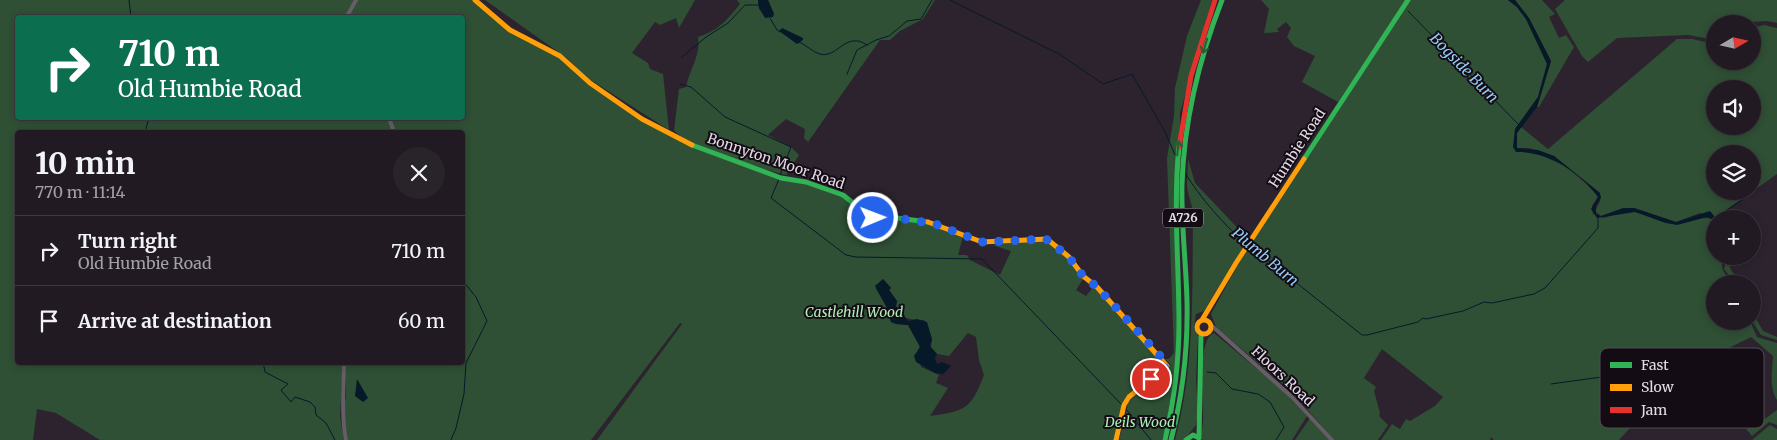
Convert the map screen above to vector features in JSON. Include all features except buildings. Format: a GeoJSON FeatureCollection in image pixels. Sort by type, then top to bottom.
{"type":"FeatureCollection","features":[{"type":"Feature","properties":{"kind":"main road","name":"Bonnyton Moor Road"},"geometry":{"type":"LineString","coordinates":[[476,0],[510,30],[560,56],[590,83],[642,119],[684,142],[781,178],[798,180],[843,195],[873,218],[897,218],[935,224],[982,242],[1046,239],[1069,257],[1083,276],[1097,287],[1167,366],[1129,397],[1124,405],[1116,440]]}},
{"type":"Feature","properties":{"kind":"main road","name":"A726"},"geometry":{"type":"LineString","coordinates":[[1164,440],[1172,406],[1180,349],[1181,307],[1176,207],[1179,145],[1188,82],[1200,38],[1215,0]]}},
{"type":"Feature","properties":{"kind":"main road","name":"A726"},"geometry":{"type":"LineString","coordinates":[[1171,440],[1182,384],[1187,325],[1182,185],[1187,128],[1196,78],[1222,0]]}},
{"type":"Feature","properties":{"kind":"main road","name":"Humbie Road"},"geometry":{"type":"LineString","coordinates":[[1202,320],[1236,263],[1408,0]]}},
{"type":"Feature","properties":{"kind":"main road"},"geometry":{"type":"LineString","coordinates":[[1202,343],[1211,329],[1209,311]]}},
{"type":"Feature","properties":{"kind":"main road"},"geometry":{"type":"LineString","coordinates":[[1191,435],[1200,439],[1202,343],[1201,334],[1197,328],[1202,320],[1211,329]]}},
{"type":"Feature","properties":{"kind":"main road"},"geometry":{"type":"LineString","coordinates":[[1201,334],[1211,329]]}},
{"type":"Feature","properties":{"kind":"main road"},"geometry":{"type":"LineString","coordinates":[[1186,440],[1200,424]]}},
{"type":"Feature","properties":{"kind":"street"},"geometry":{"type":"LineString","coordinates":[[348,15],[356,0]]}},
{"type":"Feature","properties":{"kind":"street","name":"Floors Road"},"geometry":{"type":"LineString","coordinates":[[1211,329],[1292,396],[1332,440]]}},
{"type":"Feature","properties":{"kind":"street"},"geometry":{"type":"LineString","coordinates":[[344,365],[342,412],[346,440]]}},
{"type":"Feature","properties":{"kind":"green space","name":"Castlehill Wood"},"geometry":{"type":"Polygon","coordinates":[[[0,0],[473,0],[500,24],[560,57],[580,77],[683,143],[846,197],[870,218],[938,225],[963,236],[958,255],[967,255],[970,260],[1000,275],[1011,251],[992,245],[1047,240],[1069,257],[1083,279],[1076,290],[1086,296],[1094,286],[1165,366],[1123,402],[1114,440],[597,440],[682,324],[680,323],[591,440],[348,440],[343,412],[346,397],[346,365],[465,365],[465,130],[15,130],[15,365],[343,365],[340,416],[344,440],[100,440],[56,413],[37,409],[33,440],[0,440],[0,0]],[[883,279],[876,289],[886,306],[891,322],[908,325],[920,346],[918,351],[921,367],[939,375],[936,383],[948,388],[930,416],[952,412],[966,406],[971,402],[984,375],[979,360],[976,337],[968,333],[949,356],[937,354],[931,348],[932,339],[924,320],[904,317],[896,306],[897,301],[889,290],[891,288],[883,279]]]}},
{"type":"Feature","properties":{"kind":"green space"},"geometry":{"type":"Polygon","coordinates":[[[485,0],[695,0],[679,28],[676,18],[660,25],[655,22],[632,53],[648,63],[650,69],[663,74],[669,130],[583,75],[568,59],[485,0]]]}},
{"type":"Feature","properties":{"kind":"green space"},"geometry":{"type":"Polygon","coordinates":[[[737,0],[758,0],[759,9],[774,14],[768,0],[935,0],[923,19],[900,31],[890,40],[880,40],[808,142],[804,138],[805,129],[786,119],[768,135],[792,148],[799,155],[786,175],[744,163],[709,150],[693,143],[674,130],[679,89],[686,87],[697,56],[698,37],[711,32],[726,20],[740,4],[737,0]]]}},
{"type":"Feature","properties":{"kind":"green space","name":"Deils Wood"},"geometry":{"type":"Polygon","coordinates":[[[1201,0],[1212,0],[1180,113],[1178,345],[1166,429],[1162,440],[1119,440],[1128,403],[1142,389],[1150,392],[1158,386],[1171,365],[1165,359],[1169,359],[1174,353],[1167,158],[1174,116],[1175,88],[1187,36],[1201,0]]]}},
{"type":"Feature","properties":{"kind":"green space"},"geometry":{"type":"Polygon","coordinates":[[[1261,0],[1406,0],[1338,102],[1302,82],[1315,56],[1294,46],[1287,37],[1291,28],[1286,22],[1277,29],[1279,32],[1264,33],[1269,9],[1261,0]]]}},
{"type":"Feature","properties":{"kind":"green space"},"geometry":{"type":"Polygon","coordinates":[[[1410,0],[1508,0],[1517,7],[1526,19],[1547,64],[1538,97],[1515,129],[1516,151],[1546,155],[1576,175],[1598,197],[1592,206],[1593,214],[1604,218],[1634,212],[1672,224],[1706,218],[1706,265],[1722,265],[1727,275],[1706,275],[1706,330],[1754,330],[1757,337],[1777,343],[1777,400],[1772,384],[1773,356],[1751,337],[1729,348],[1600,348],[1600,428],[1630,428],[1619,440],[1494,440],[1491,437],[1490,440],[1381,440],[1392,424],[1400,429],[1406,419],[1410,421],[1435,406],[1443,397],[1382,349],[1364,378],[1376,387],[1374,391],[1380,413],[1379,416],[1388,425],[1378,440],[1334,440],[1292,392],[1216,327],[1211,314],[1236,268],[1410,0]]]}},
{"type":"Feature","properties":{"kind":"green space"},"geometry":{"type":"Polygon","coordinates":[[[1515,0],[1542,0],[1555,14],[1549,17],[1559,38],[1566,35],[1574,47],[1539,107],[1537,107],[1551,61],[1529,18],[1515,0]]]}},
{"type":"Feature","properties":{"kind":"green space"},"geometry":{"type":"Polygon","coordinates":[[[1565,0],[1777,0],[1777,23],[1761,21],[1761,15],[1706,15],[1706,38],[1688,35],[1617,38],[1588,62],[1582,56],[1555,9],[1565,0]]]}},
{"type":"Feature","properties":{"kind":"green space"},"geometry":{"type":"Polygon","coordinates":[[[1761,26],[1777,28],[1777,174],[1761,185],[1761,145],[1706,145],[1706,200],[1740,200],[1726,210],[1706,210],[1706,215],[1700,213],[1676,222],[1634,208],[1601,216],[1595,211],[1600,201],[1600,193],[1554,156],[1529,148],[1517,148],[1517,133],[1521,127],[1548,149],[1677,39],[1692,39],[1706,42],[1706,70],[1761,70],[1761,26]]]}},
{"type":"Feature","properties":{"kind":"green space"},"geometry":{"type":"Polygon","coordinates":[[[1188,159],[1195,183],[1248,239],[1204,311],[1196,314],[1194,327],[1198,336],[1196,380],[1198,414],[1196,425],[1184,440],[1175,440],[1186,384],[1191,329],[1193,216],[1187,186],[1188,159]]]}},
{"type":"Feature","properties":{"kind":"green space"},"geometry":{"type":"Polygon","coordinates":[[[1725,265],[1730,265],[1734,275],[1729,275],[1724,269],[1725,265]]]}},
{"type":"Feature","properties":{"kind":"green space"},"geometry":{"type":"Polygon","coordinates":[[[1761,327],[1763,331],[1777,337],[1777,340],[1761,335],[1758,330],[1761,330],[1761,327]]]}},
{"type":"Feature","properties":{"kind":"green space"},"geometry":{"type":"Polygon","coordinates":[[[1214,333],[1286,393],[1307,416],[1292,440],[1202,440],[1203,358],[1205,346],[1214,333]]]}},
{"type":"Feature","properties":{"kind":"green space"},"geometry":{"type":"Polygon","coordinates":[[[1777,410],[1777,425],[1769,422],[1764,426],[1764,419],[1777,410]]]}},
{"type":"Feature","properties":{"kind":"green space"},"geometry":{"type":"Polygon","coordinates":[[[1310,418],[1330,440],[1295,440],[1310,418]]]}},
{"type":"Feature","properties":{"kind":"green space"},"geometry":{"type":"Polygon","coordinates":[[[1770,425],[1777,429],[1777,440],[1752,440],[1770,425]]]}},
{"type":"Feature","properties":{"kind":"green space"},"geometry":{"type":"Polygon","coordinates":[[[1749,428],[1762,428],[1752,436],[1746,429],[1749,428]]]}},
{"type":"Feature","properties":{"kind":"water"},"geometry":{"type":"Polygon","coordinates":[[[758,0],[768,0],[774,14],[773,17],[765,18],[759,8],[758,0]]]}},
{"type":"Feature","properties":{"kind":"water"},"geometry":{"type":"Polygon","coordinates":[[[1508,0],[1515,0],[1529,18],[1551,61],[1537,107],[1517,133],[1517,148],[1538,150],[1554,156],[1600,193],[1601,198],[1596,206],[1596,214],[1601,216],[1623,208],[1634,208],[1676,222],[1706,212],[1706,217],[1677,225],[1635,212],[1597,218],[1591,209],[1598,197],[1582,179],[1551,159],[1539,155],[1516,152],[1513,147],[1515,129],[1538,97],[1547,64],[1526,19],[1517,7],[1508,0]]]}},
{"type":"Feature","properties":{"kind":"water"},"geometry":{"type":"Polygon","coordinates":[[[782,28],[803,38],[803,40],[797,44],[779,31],[782,28]]]}},
{"type":"Feature","properties":{"kind":"water"},"geometry":{"type":"Polygon","coordinates":[[[883,279],[891,288],[889,290],[897,301],[896,306],[908,321],[917,319],[927,322],[932,339],[930,346],[937,354],[935,358],[937,364],[942,362],[951,366],[943,374],[935,373],[916,362],[914,356],[920,347],[908,325],[891,322],[886,306],[875,286],[883,279]]]}},
{"type":"Feature","properties":{"kind":"water"},"geometry":{"type":"Polygon","coordinates":[[[357,379],[368,398],[363,402],[355,396],[357,379]]]}},
{"type":"Feature","properties":{"kind":"waterway"},"geometry":{"type":"LineString","coordinates":[[129,0],[131,15]]}},
{"type":"Feature","properties":{"kind":"waterway","name":"Plumb Burn"},"geometry":{"type":"LineString","coordinates":[[847,74],[857,50],[876,40],[889,36],[907,21],[921,19],[932,0]]}},
{"type":"Feature","properties":{"kind":"waterway","name":"Plumb Burn"},"geometry":{"type":"LineString","coordinates":[[950,0],[1059,54],[1103,84],[1132,74],[1166,134],[1175,155]]}},
{"type":"Feature","properties":{"kind":"waterway","name":"Plumb Burn"},"geometry":{"type":"LineString","coordinates":[[682,57],[706,37],[728,23],[745,5],[759,5]]}},
{"type":"Feature","properties":{"kind":"waterway","name":"Bogside Burn"},"geometry":{"type":"LineString","coordinates":[[1408,11],[1519,125]]}},
{"type":"Feature","properties":{"kind":"waterway","name":"Plumb Burn"},"geometry":{"type":"LineString","coordinates":[[770,18],[780,32]]}},
{"type":"Feature","properties":{"kind":"waterway","name":"Plumb Burn"},"geometry":{"type":"LineString","coordinates":[[799,42],[820,54],[832,53],[853,41],[860,41],[867,45]]}},
{"type":"Feature","properties":{"kind":"waterway"},"geometry":{"type":"LineString","coordinates":[[680,84],[691,87],[725,117],[791,147],[780,175]]}},
{"type":"Feature","properties":{"kind":"waterway"},"geometry":{"type":"LineString","coordinates":[[146,130],[148,120]]}},
{"type":"Feature","properties":{"kind":"waterway","name":"Plumb Burn"},"geometry":{"type":"LineString","coordinates":[[1186,174],[1214,212],[1247,244]]}},
{"type":"Feature","properties":{"kind":"waterway"},"geometry":{"type":"LineString","coordinates":[[779,179],[771,198],[846,255],[856,257],[982,259],[1122,405]]}},
{"type":"Feature","properties":{"kind":"waterway"},"geometry":{"type":"LineString","coordinates":[[1727,210],[1742,200]]}},
{"type":"Feature","properties":{"kind":"waterway","name":"Plumb Burn"},"geometry":{"type":"LineString","coordinates":[[1250,246],[1362,335],[1367,335],[1418,322],[1423,318],[1426,319],[1463,311],[1484,302],[1492,303],[1534,294],[1545,288],[1598,228],[1598,217]]}},
{"type":"Feature","properties":{"kind":"waterway"},"geometry":{"type":"LineString","coordinates":[[451,440],[456,428],[464,394],[466,363],[487,321],[476,297],[465,284]]}},
{"type":"Feature","properties":{"kind":"waterway"},"geometry":{"type":"LineString","coordinates":[[264,365],[265,372],[288,384],[281,390],[291,402],[295,397],[310,402],[315,407],[316,415],[326,423],[335,440]]}},
{"type":"Feature","properties":{"kind":"waterway"},"geometry":{"type":"LineString","coordinates":[[1207,372],[1216,373],[1232,389],[1258,394],[1270,402],[1284,427],[1276,440]]}},
{"type":"Feature","properties":{"kind":"waterway"},"geometry":{"type":"LineString","coordinates":[[1551,384],[1600,377]]}},
{"type":"Feature","properties":{"kind":"waterway"},"geometry":{"type":"LineString","coordinates":[[1125,408],[1151,440]]}},
{"type":"Feature","properties":{"kind":"traffic: fast"},"geometry":{"type":"LineString","coordinates":[[1171,440],[1182,388],[1187,336],[1182,199],[1183,160],[1194,90],[1206,45],[1222,0]]}},
{"type":"Feature","properties":{"kind":"traffic: fast"},"geometry":{"type":"LineString","coordinates":[[1304,159],[1408,0]]}},
{"type":"Feature","properties":{"kind":"traffic: fast"},"geometry":{"type":"LineString","coordinates":[[692,145],[781,178],[806,182],[843,195],[873,219],[897,218],[928,222]]}},
{"type":"Feature","properties":{"kind":"traffic: fast"},"geometry":{"type":"LineString","coordinates":[[1165,440],[1171,411],[1178,353],[1179,301],[1176,213],[1179,147]]}},
{"type":"Feature","properties":{"kind":"traffic: fast"},"geometry":{"type":"LineString","coordinates":[[1199,438],[1201,334]]}},
{"type":"Feature","properties":{"kind":"traffic: fast"},"geometry":{"type":"LineString","coordinates":[[1186,440],[1193,435],[1199,438]]}},
{"type":"Feature","properties":{"kind":"traffic: slow"},"geometry":{"type":"LineString","coordinates":[[475,0],[510,30],[560,56],[590,83],[642,119],[692,145]]}},
{"type":"Feature","properties":{"kind":"traffic: slow"},"geometry":{"type":"LineString","coordinates":[[1202,320],[1236,263],[1304,159]]}},
{"type":"Feature","properties":{"kind":"traffic: slow"},"geometry":{"type":"LineString","coordinates":[[928,222],[982,242],[1047,239],[1069,257],[1083,276],[1097,287],[1167,366],[1129,397],[1124,405],[1116,440]]}},
{"type":"Feature","properties":{"kind":"traffic: slow"},"geometry":{"type":"LineString","coordinates":[[1201,320],[1207,320],[1211,327],[1207,334],[1201,334],[1197,330],[1197,324],[1201,320]]}},
{"type":"Feature","properties":{"kind":"traffic: jam"},"geometry":{"type":"LineString","coordinates":[[1179,147],[1191,76],[1215,0]]}},
{"type":"Feature","properties":{"kind":"route"},"geometry":{"type":"LineString","coordinates":[[873,218],[897,218],[941,225],[982,242],[992,243],[1039,239],[1046,239],[1052,242],[1072,260],[1083,276],[1097,287],[1164,360],[1167,366],[1151,379]]}}]}
